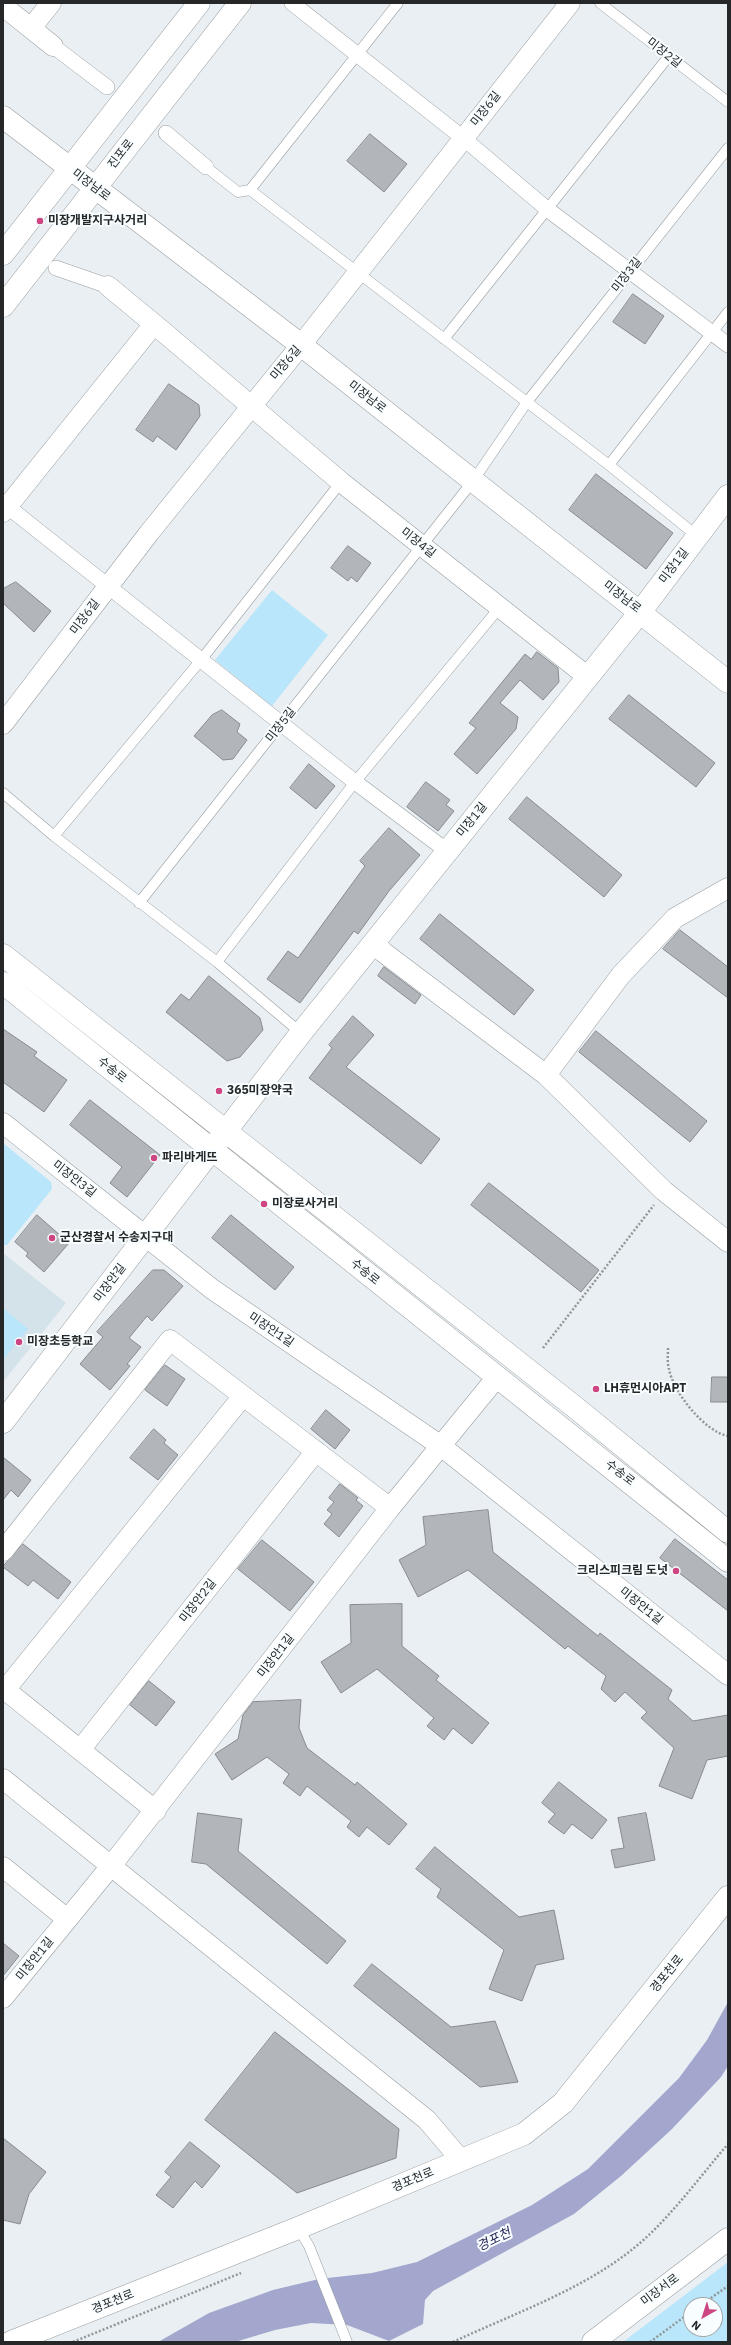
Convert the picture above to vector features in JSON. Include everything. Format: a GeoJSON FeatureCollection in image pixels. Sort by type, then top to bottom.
{"type":"FeatureCollection","features":[{"type":"Feature","properties":{"kind":"street"},"geometry":{"type":"LineString","coordinates":[[31,28],[51,3]]}},
{"type":"Feature","properties":{"kind":"street"},"geometry":{"type":"LineString","coordinates":[[3,254],[199,3]]}},
{"type":"Feature","properties":{"kind":"street","name":"진포로"},"geometry":{"type":"LineString","coordinates":[[3,306],[240,3]]}},
{"type":"Feature","properties":{"kind":"street"},"geometry":{"type":"LineString","coordinates":[[292,3],[463,138],[547,209],[728,345]]}},
{"type":"Feature","properties":{"kind":"street","name":"미장6길"},"geometry":{"type":"LineString","coordinates":[[3,724],[250,406],[301,345],[570,3]]}},
{"type":"Feature","properties":{"kind":"street"},"geometry":{"type":"LineString","coordinates":[[3,6],[52,46],[107,87]]}},
{"type":"Feature","properties":{"kind":"street","name":"미장남로"},"geometry":{"type":"LineString","coordinates":[[3,117],[301,345],[641,611],[728,682]]}},
{"type":"Feature","properties":{"kind":"street"},"geometry":{"type":"LineString","coordinates":[[166,133],[206,168]]}},
{"type":"Feature","properties":{"kind":"street"},"geometry":{"type":"LineString","coordinates":[[56,268],[108,286]]}},
{"type":"Feature","properties":{"kind":"street","name":"미장4길"},"geometry":{"type":"LineString","coordinates":[[108,286],[341,482],[588,677]]}},
{"type":"Feature","properties":{"kind":"street"},"geometry":{"type":"LineString","coordinates":[[154,324],[5,507],[109,586],[355,782],[447,851]]}},
{"type":"Feature","properties":{"kind":"street","name":"미장1길"},"geometry":{"type":"LineString","coordinates":[[218,1141],[301,1033],[641,611],[728,496]]}},
{"type":"Feature","properties":{"kind":"street"},"geometry":{"type":"LineString","coordinates":[[546,1075],[621,975],[664,929],[675,918],[728,888]]}},
{"type":"Feature","properties":{"kind":"street"},"geometry":{"type":"LineString","coordinates":[[375,943],[383,952],[546,1075],[664,1191],[728,1242]]}},
{"type":"Feature","properties":{"kind":"street","name":"수송로"},"geometry":{"type":"LineString","coordinates":[[3,955],[218,1141],[497,1377],[728,1561]]}},
{"type":"Feature","properties":{"kind":"street","name":"수송로"},"geometry":{"type":"LineString","coordinates":[[3,983],[576,1408],[728,1532]]}},
{"type":"Feature","properties":{"kind":"street","name":"미장안3길"},"geometry":{"type":"LineString","coordinates":[[3,1123],[146,1236]]}},
{"type":"Feature","properties":{"kind":"street","name":"미장안길"},"geometry":{"type":"LineString","coordinates":[[3,1422],[218,1141]]}},
{"type":"Feature","properties":{"kind":"street","name":"미장안1길"},"geometry":{"type":"LineString","coordinates":[[146,1236],[212,1289],[441,1446],[728,1675]]}},
{"type":"Feature","properties":{"kind":"street"},"geometry":{"type":"LineString","coordinates":[[3,1551],[170,1340],[390,1508]]}},
{"type":"Feature","properties":{"kind":"street","name":"미장안1길"},"geometry":{"type":"LineString","coordinates":[[3,1998],[156,1811],[390,1508],[497,1377]]}},
{"type":"Feature","properties":{"kind":"street"},"geometry":{"type":"LineString","coordinates":[[156,1811],[4,1689],[242,1396]]}},
{"type":"Feature","properties":{"kind":"street","name":"미장안2길"},"geometry":{"type":"LineString","coordinates":[[80,1750],[316,1451]]}},
{"type":"Feature","properties":{"kind":"street"},"geometry":{"type":"LineString","coordinates":[[3,1779],[427,2120],[461,2160]]}},
{"type":"Feature","properties":{"kind":"street"},"geometry":{"type":"LineString","coordinates":[[3,1867],[67,1919]]}},
{"type":"Feature","properties":{"kind":"street","name":"경포천로"},"geometry":{"type":"LineString","coordinates":[[10,2342],[303,2237],[461,2160],[524,2134],[563,2103],[728,1897]]}},
{"type":"Feature","properties":{"kind":"street","name":"미장서로"},"geometry":{"type":"LineString","coordinates":[[592,2342],[728,2239]]}},
{"type":"Feature","properties":{"kind":"lane"},"geometry":{"type":"LineString","coordinates":[[206,168],[238,192],[250,190],[398,3]]}},
{"type":"Feature","properties":{"kind":"lane","name":"미장2길"},"geometry":{"type":"LineString","coordinates":[[600,3],[728,102]]}},
{"type":"Feature","properties":{"kind":"lane"},"geometry":{"type":"LineString","coordinates":[[444,338],[669,56]]}},
{"type":"Feature","properties":{"kind":"lane","name":"미장3길"},"geometry":{"type":"LineString","coordinates":[[473,481],[527,402],[728,148]]}},
{"type":"Feature","properties":{"kind":"lane"},"geometry":{"type":"LineString","coordinates":[[250,190],[609,465],[697,536]]}},
{"type":"Feature","properties":{"kind":"lane"},"geometry":{"type":"LineString","coordinates":[[609,465],[728,312]]}},
{"type":"Feature","properties":{"kind":"lane","name":"미장5길"},"geometry":{"type":"LineString","coordinates":[[139,903],[473,481]]}},
{"type":"Feature","properties":{"kind":"lane"},"geometry":{"type":"LineString","coordinates":[[54,836],[201,660],[341,482]]}},
{"type":"Feature","properties":{"kind":"lane"},"geometry":{"type":"LineString","coordinates":[[217,962],[355,782],[500,607]]}},
{"type":"Feature","properties":{"kind":"lane"},"geometry":{"type":"LineString","coordinates":[[3,793],[54,836],[217,962],[301,1033]]}},
{"type":"Feature","properties":{"kind":"lane"},"geometry":{"type":"LineString","coordinates":[[303,2237],[346,2342]]}},
{"type":"Feature","properties":{"kind":"path"},"geometry":{"type":"LineString","coordinates":[[543,1348],[664,1191]]}},
{"type":"Feature","properties":{"kind":"path"},"geometry":{"type":"LineString","coordinates":[[668,1348],[669,1370],[677,1388],[691,1410],[720,1434],[728,1436]]}},
{"type":"Feature","properties":{"kind":"path"},"geometry":{"type":"LineString","coordinates":[[453,2342],[577,2285],[626,2254],[655,2229],[728,2144]]}},
{"type":"Feature","properties":{"kind":"path"},"geometry":{"type":"LineString","coordinates":[[72,2342],[242,2273]]}},
{"type":"Feature","properties":{"kind":"path"},"geometry":{"type":"LineString","coordinates":[[712,2297],[728,2286]]}},
{"type":"Feature","properties":{"kind":"path"},"geometry":{"type":"LineString","coordinates":[[650,2342],[683,2318]]}},
{"type":"Feature","properties":{"kind":"shaded area"},"geometry":{"type":"Polygon","coordinates":[[[272,590],[328,635],[272,706],[215,660],[272,590]]]}},
{"type":"Feature","properties":{"kind":"shaded area"},"geometry":{"type":"Polygon","coordinates":[[[3,1143],[51,1182],[52,1189],[7,1245],[3,1245],[3,1143]]]}},
{"type":"Feature","properties":{"kind":"shaded area","name":"미장초등학교"},"geometry":{"type":"Polygon","coordinates":[[[3,1253],[66,1303],[3,1382],[3,1253]]]}},
{"type":"Feature","properties":{"kind":"shaded area"},"geometry":{"type":"Polygon","coordinates":[[[3,1308],[28,1329],[3,1360],[3,1308]]]}},
{"type":"Feature","properties":{"kind":"shaded area"},"geometry":{"type":"Polygon","coordinates":[[[728,2262],[728,2342],[623,2342],[728,2262]]]}},
{"type":"Feature","properties":{"kind":"water","name":"경포천"},"geometry":{"type":"Polygon","coordinates":[[[728,2002],[728,2066],[721,2077],[672,2129],[621,2176],[574,2214],[433,2291],[425,2300],[423,2324],[389,2341],[347,2325],[311,2323],[275,2330],[235,2342],[158,2342],[209,2313],[273,2290],[319,2279],[372,2273],[417,2262],[532,2205],[588,2169],[679,2078],[707,2040],[728,2002]]]}},
{"type":"Feature","properties":{"kind":"building"},"geometry":{"type":"Polygon","coordinates":[[[370,134],[407,164],[384,192],[347,161],[370,134]]]}},
{"type":"Feature","properties":{"kind":"building"},"geometry":{"type":"Polygon","coordinates":[[[633,294],[664,316],[645,344],[613,322],[633,294]]]}},
{"type":"Feature","properties":{"kind":"building"},"geometry":{"type":"Polygon","coordinates":[[[169,384],[199,405],[200,416],[176,450],[157,436],[153,442],[136,430],[169,384]]]}},
{"type":"Feature","properties":{"kind":"building"},"geometry":{"type":"Polygon","coordinates":[[[596,474],[673,533],[646,569],[569,510],[596,474]]]}},
{"type":"Feature","properties":{"kind":"building"},"geometry":{"type":"Polygon","coordinates":[[[348,546],[371,563],[357,582],[351,577],[348,581],[331,568],[348,546]]]}},
{"type":"Feature","properties":{"kind":"building"},"geometry":{"type":"Polygon","coordinates":[[[16,582],[51,611],[34,632],[3,603],[3,589],[16,582]]]}},
{"type":"Feature","properties":{"kind":"building"},"geometry":{"type":"Polygon","coordinates":[[[537,652],[558,668],[559,682],[543,700],[520,680],[500,703],[518,717],[516,729],[477,774],[454,754],[476,728],[469,723],[525,654],[531,659],[537,652]]]}},
{"type":"Feature","properties":{"kind":"building"},"geometry":{"type":"Polygon","coordinates":[[[629,695],[715,763],[696,787],[609,719],[629,695]]]}},
{"type":"Feature","properties":{"kind":"building"},"geometry":{"type":"Polygon","coordinates":[[[222,710],[240,724],[237,732],[247,740],[233,759],[223,760],[194,736],[212,715],[222,710]]]}},
{"type":"Feature","properties":{"kind":"building"},"geometry":{"type":"Polygon","coordinates":[[[309,764],[335,786],[316,809],[290,788],[309,764]]]}},
{"type":"Feature","properties":{"kind":"building"},"geometry":{"type":"Polygon","coordinates":[[[426,782],[450,800],[446,805],[454,811],[438,831],[407,807],[426,782]]]}},
{"type":"Feature","properties":{"kind":"building"},"geometry":{"type":"Polygon","coordinates":[[[527,797],[622,875],[604,897],[509,819],[527,797]]]}},
{"type":"Feature","properties":{"kind":"building"},"geometry":{"type":"Polygon","coordinates":[[[389,828],[420,855],[389,891],[358,934],[354,931],[300,1003],[267,979],[288,951],[298,958],[365,866],[360,861],[389,828]]]}},
{"type":"Feature","properties":{"kind":"building"},"geometry":{"type":"Polygon","coordinates":[[[440,914],[534,990],[514,1015],[420,939],[440,914]]]}},
{"type":"Feature","properties":{"kind":"building"},"geometry":{"type":"Polygon","coordinates":[[[680,930],[728,967],[728,998],[663,949],[680,930]]]}},
{"type":"Feature","properties":{"kind":"building"},"geometry":{"type":"Polygon","coordinates":[[[384,967],[421,995],[415,1004],[378,976],[384,967]]]}},
{"type":"Feature","properties":{"kind":"building"},"geometry":{"type":"Polygon","coordinates":[[[209,976],[260,1018],[263,1030],[240,1057],[227,1061],[166,1012],[181,994],[189,1000],[209,976]]]}},
{"type":"Feature","properties":{"kind":"building"},"geometry":{"type":"Polygon","coordinates":[[[353,1016],[374,1035],[346,1067],[440,1139],[421,1164],[309,1078],[332,1048],[329,1045],[353,1016]]]}},
{"type":"Feature","properties":{"kind":"building"},"geometry":{"type":"Polygon","coordinates":[[[3,1029],[37,1052],[34,1056],[67,1080],[44,1112],[3,1082],[3,1029]]]}},
{"type":"Feature","properties":{"kind":"building"},"geometry":{"type":"Polygon","coordinates":[[[596,1031],[707,1121],[690,1142],[579,1052],[596,1031]]]}},
{"type":"Feature","properties":{"kind":"building"},"geometry":{"type":"Polygon","coordinates":[[[90,1100],[160,1155],[127,1197],[110,1183],[122,1167],[70,1125],[90,1100]]]}},
{"type":"Feature","properties":{"kind":"building"},"geometry":{"type":"Polygon","coordinates":[[[489,1183],[599,1270],[581,1292],[471,1205],[489,1183]]]}},
{"type":"Feature","properties":{"kind":"building"},"geometry":{"type":"Polygon","coordinates":[[[37,1215],[69,1243],[44,1272],[26,1256],[28,1253],[15,1242],[37,1215]]]}},
{"type":"Feature","properties":{"kind":"building"},"geometry":{"type":"Polygon","coordinates":[[[231,1215],[294,1267],[275,1290],[212,1238],[231,1215]]]}},
{"type":"Feature","properties":{"kind":"building"},"geometry":{"type":"Polygon","coordinates":[[[153,1270],[164,1270],[183,1286],[152,1321],[147,1316],[129,1338],[141,1347],[127,1364],[130,1366],[110,1390],[80,1364],[103,1337],[97,1332],[153,1270]]]}},
{"type":"Feature","properties":{"kind":"building"},"geometry":{"type":"Polygon","coordinates":[[[165,1365],[185,1379],[167,1406],[145,1390],[165,1365]]]}},
{"type":"Feature","properties":{"kind":"building"},"geometry":{"type":"Polygon","coordinates":[[[712,1377],[728,1377],[728,1402],[711,1402],[712,1377]]]}},
{"type":"Feature","properties":{"kind":"building"},"geometry":{"type":"Polygon","coordinates":[[[326,1410],[350,1430],[335,1449],[311,1429],[326,1410]]]}},
{"type":"Feature","properties":{"kind":"building"},"geometry":{"type":"Polygon","coordinates":[[[154,1429],[166,1440],[164,1443],[178,1455],[158,1480],[130,1458],[154,1429]]]}},
{"type":"Feature","properties":{"kind":"building"},"geometry":{"type":"Polygon","coordinates":[[[3,1457],[31,1480],[18,1497],[11,1490],[3,1500],[3,1457]]]}},
{"type":"Feature","properties":{"kind":"building"},"geometry":{"type":"Polygon","coordinates":[[[340,1484],[358,1498],[356,1500],[363,1506],[339,1537],[324,1524],[332,1514],[327,1510],[334,1502],[329,1498],[340,1484]]]}},
{"type":"Feature","properties":{"kind":"building"},"geometry":{"type":"Polygon","coordinates":[[[488,1510],[493,1552],[598,1636],[600,1633],[672,1690],[668,1699],[693,1721],[728,1715],[728,1756],[707,1760],[692,1799],[659,1786],[674,1748],[641,1718],[647,1712],[625,1692],[615,1702],[601,1689],[606,1676],[568,1646],[565,1649],[468,1570],[418,1597],[399,1560],[426,1545],[423,1517],[488,1510]]]}},
{"type":"Feature","properties":{"kind":"building"},"geometry":{"type":"Polygon","coordinates":[[[675,1539],[728,1580],[728,1611],[660,1558],[675,1539]]]}},
{"type":"Feature","properties":{"kind":"building"},"geometry":{"type":"Polygon","coordinates":[[[262,1540],[314,1582],[290,1611],[238,1569],[262,1540]]]}},
{"type":"Feature","properties":{"kind":"building"},"geometry":{"type":"Polygon","coordinates":[[[23,1544],[71,1582],[58,1599],[33,1580],[28,1586],[3,1567],[23,1544]]]}},
{"type":"Feature","properties":{"kind":"building"},"geometry":{"type":"Polygon","coordinates":[[[402,1604],[402,1646],[439,1676],[436,1680],[489,1723],[472,1744],[453,1728],[444,1740],[427,1726],[434,1718],[377,1669],[341,1693],[321,1662],[351,1643],[350,1605],[402,1604]]]}},
{"type":"Feature","properties":{"kind":"building"},"geometry":{"type":"Polygon","coordinates":[[[149,1681],[175,1702],[156,1726],[130,1705],[149,1681]]]}},
{"type":"Feature","properties":{"kind":"building"},"geometry":{"type":"Polygon","coordinates":[[[301,1700],[299,1728],[307,1748],[355,1785],[357,1782],[407,1824],[389,1845],[367,1827],[359,1837],[347,1827],[351,1821],[307,1786],[300,1796],[283,1783],[289,1774],[267,1757],[232,1780],[215,1754],[238,1739],[243,1715],[253,1702],[301,1700]]]}},
{"type":"Feature","properties":{"kind":"building"},"geometry":{"type":"Polygon","coordinates":[[[559,1782],[607,1820],[592,1839],[572,1824],[564,1834],[548,1822],[555,1814],[542,1803],[559,1782]]]}},
{"type":"Feature","properties":{"kind":"building"},"geometry":{"type":"Polygon","coordinates":[[[198,1813],[242,1819],[238,1851],[346,1941],[327,1964],[206,1864],[192,1862],[198,1813]]]}},
{"type":"Feature","properties":{"kind":"building"},"geometry":{"type":"Polygon","coordinates":[[[646,1813],[655,1860],[615,1868],[611,1850],[624,1848],[618,1818],[646,1813]]]}},
{"type":"Feature","properties":{"kind":"building"},"geometry":{"type":"Polygon","coordinates":[[[435,1847],[519,1917],[554,1910],[564,1959],[536,1965],[522,2001],[489,1989],[504,1950],[437,1897],[441,1889],[416,1869],[435,1847]]]}},
{"type":"Feature","properties":{"kind":"building"},"geometry":{"type":"Polygon","coordinates":[[[3,1943],[19,1956],[3,1976],[3,1943]]]}},
{"type":"Feature","properties":{"kind":"building"},"geometry":{"type":"Polygon","coordinates":[[[372,1964],[451,2027],[495,2021],[518,2082],[480,2087],[354,1986],[372,1964]]]}},
{"type":"Feature","properties":{"kind":"building"},"geometry":{"type":"Polygon","coordinates":[[[275,2032],[399,2129],[396,2158],[297,2193],[205,2120],[275,2032]]]}},
{"type":"Feature","properties":{"kind":"building"},"geometry":{"type":"Polygon","coordinates":[[[3,2138],[46,2172],[29,2194],[20,2224],[3,2220],[3,2138]]]}},
{"type":"Feature","properties":{"kind":"building"},"geometry":{"type":"Polygon","coordinates":[[[190,2142],[220,2166],[202,2188],[195,2181],[173,2208],[156,2195],[171,2177],[165,2172],[190,2142]]]}},
{"type":"Feature","properties":{"kind":"place","name":"미장개발지구사거리"},"geometry":{"type":"Point","coordinates":[40,221]}},
{"type":"Feature","properties":{"kind":"place","name":"365미장약국"},"geometry":{"type":"Point","coordinates":[219,1091]}},
{"type":"Feature","properties":{"kind":"place","name":"파리바게뜨"},"geometry":{"type":"Point","coordinates":[154,1158]}},
{"type":"Feature","properties":{"kind":"place","name":"미장로사거리"},"geometry":{"type":"Point","coordinates":[264,1204]}},
{"type":"Feature","properties":{"kind":"place","name":"군산경찰서 수송지구대"},"geometry":{"type":"Point","coordinates":[52,1238]}},
{"type":"Feature","properties":{"kind":"place","name":"미장초등학교"},"geometry":{"type":"Point","coordinates":[19,1342]}},
{"type":"Feature","properties":{"kind":"place","name":"LH휴먼시아APT"},"geometry":{"type":"Point","coordinates":[596,1389]}},
{"type":"Feature","properties":{"kind":"place","name":"크리스피크림 도넛"},"geometry":{"type":"Point","coordinates":[676,1571]}}]}
